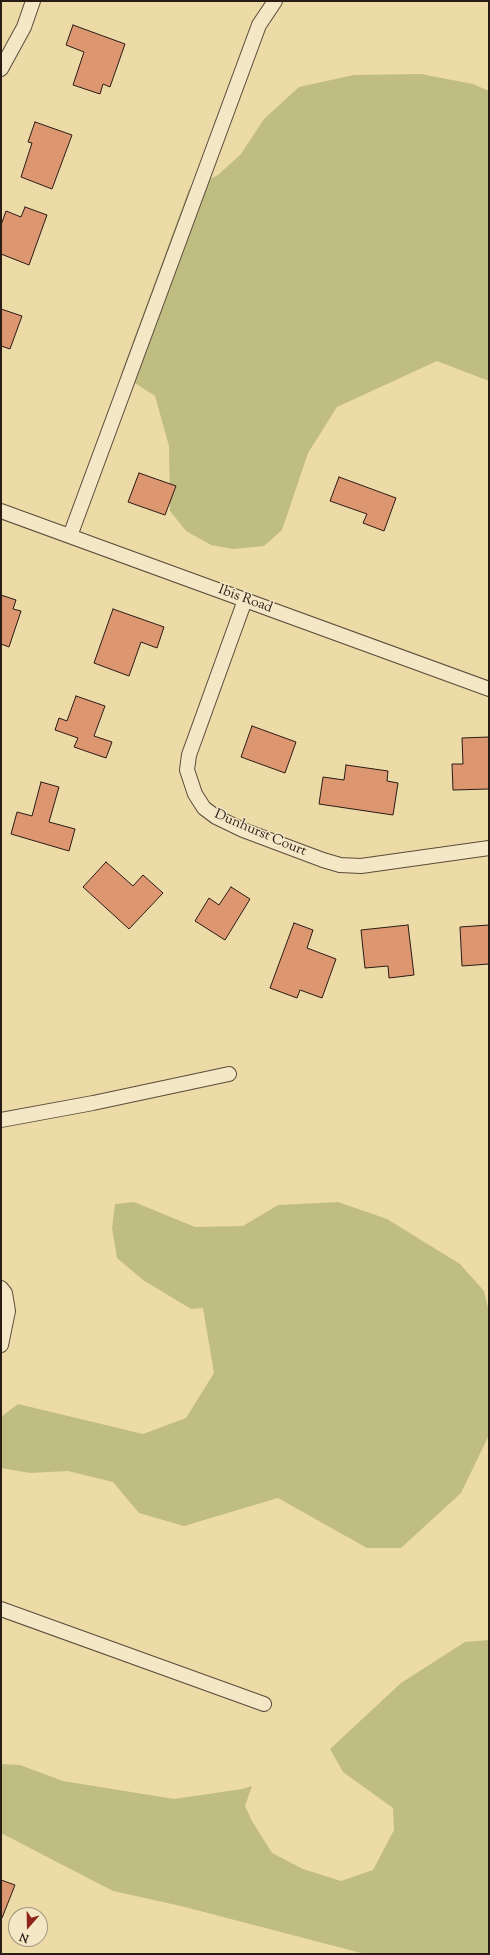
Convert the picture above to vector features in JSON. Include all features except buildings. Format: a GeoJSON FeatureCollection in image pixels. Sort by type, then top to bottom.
{"type":"FeatureCollection","features":[{"type":"Feature","properties":{"kind":"street"},"geometry":{"type":"LineString","coordinates":[[1,69],[24,27],[33,1]]}},
{"type":"Feature","properties":{"kind":"street"},"geometry":{"type":"LineString","coordinates":[[70,536],[259,25],[275,1]]}},
{"type":"Feature","properties":{"kind":"street","name":"Ibis Road"},"geometry":{"type":"LineString","coordinates":[[1,511],[489,689]]}},
{"type":"Feature","properties":{"kind":"street","name":"Dunhurst Court"},"geometry":{"type":"LineString","coordinates":[[245,600],[188,755],[187,770],[195,794],[204,808],[216,817],[243,830],[340,865],[361,866],[489,848]]}},
{"type":"Feature","properties":{"kind":"street"},"geometry":{"type":"LineString","coordinates":[[1,1120],[93,1103],[229,1074]]}},
{"type":"Feature","properties":{"kind":"street"},"geometry":{"type":"LineString","coordinates":[[1,1345],[8,1311],[3,1290]]}},
{"type":"Feature","properties":{"kind":"street"},"geometry":{"type":"LineString","coordinates":[[1,1609],[264,1704]]}},
{"type":"Feature","properties":{"kind":"shaded area"},"geometry":{"type":"Polygon","coordinates":[[[421,74],[473,84],[489,91],[489,381],[437,361],[337,407],[308,453],[282,530],[264,546],[233,549],[211,545],[186,531],[170,511],[169,446],[155,396],[121,374],[189,189],[218,175],[241,154],[264,119],[299,87],[354,75],[421,74]]]}},
{"type":"Feature","properties":{"kind":"shaded area"},"geometry":{"type":"Polygon","coordinates":[[[134,1202],[195,1227],[243,1226],[278,1205],[338,1202],[387,1219],[460,1264],[484,1291],[489,1312],[489,1435],[461,1493],[401,1548],[367,1548],[278,1498],[184,1526],[139,1513],[113,1482],[68,1471],[30,1473],[1,1468],[1,1417],[18,1404],[143,1434],[186,1418],[214,1373],[203,1308],[191,1309],[143,1280],[117,1258],[112,1228],[115,1204],[134,1202]]]}},
{"type":"Feature","properties":{"kind":"shaded area"},"geometry":{"type":"Polygon","coordinates":[[[489,1640],[489,1954],[365,1954],[181,1906],[113,1891],[1,1833],[1,1764],[20,1765],[63,1781],[174,1799],[242,1789],[252,1786],[245,1806],[252,1821],[272,1853],[303,1869],[341,1881],[373,1870],[394,1830],[393,1808],[343,1772],[330,1749],[401,1683],[465,1642],[489,1640]]]}}]}
